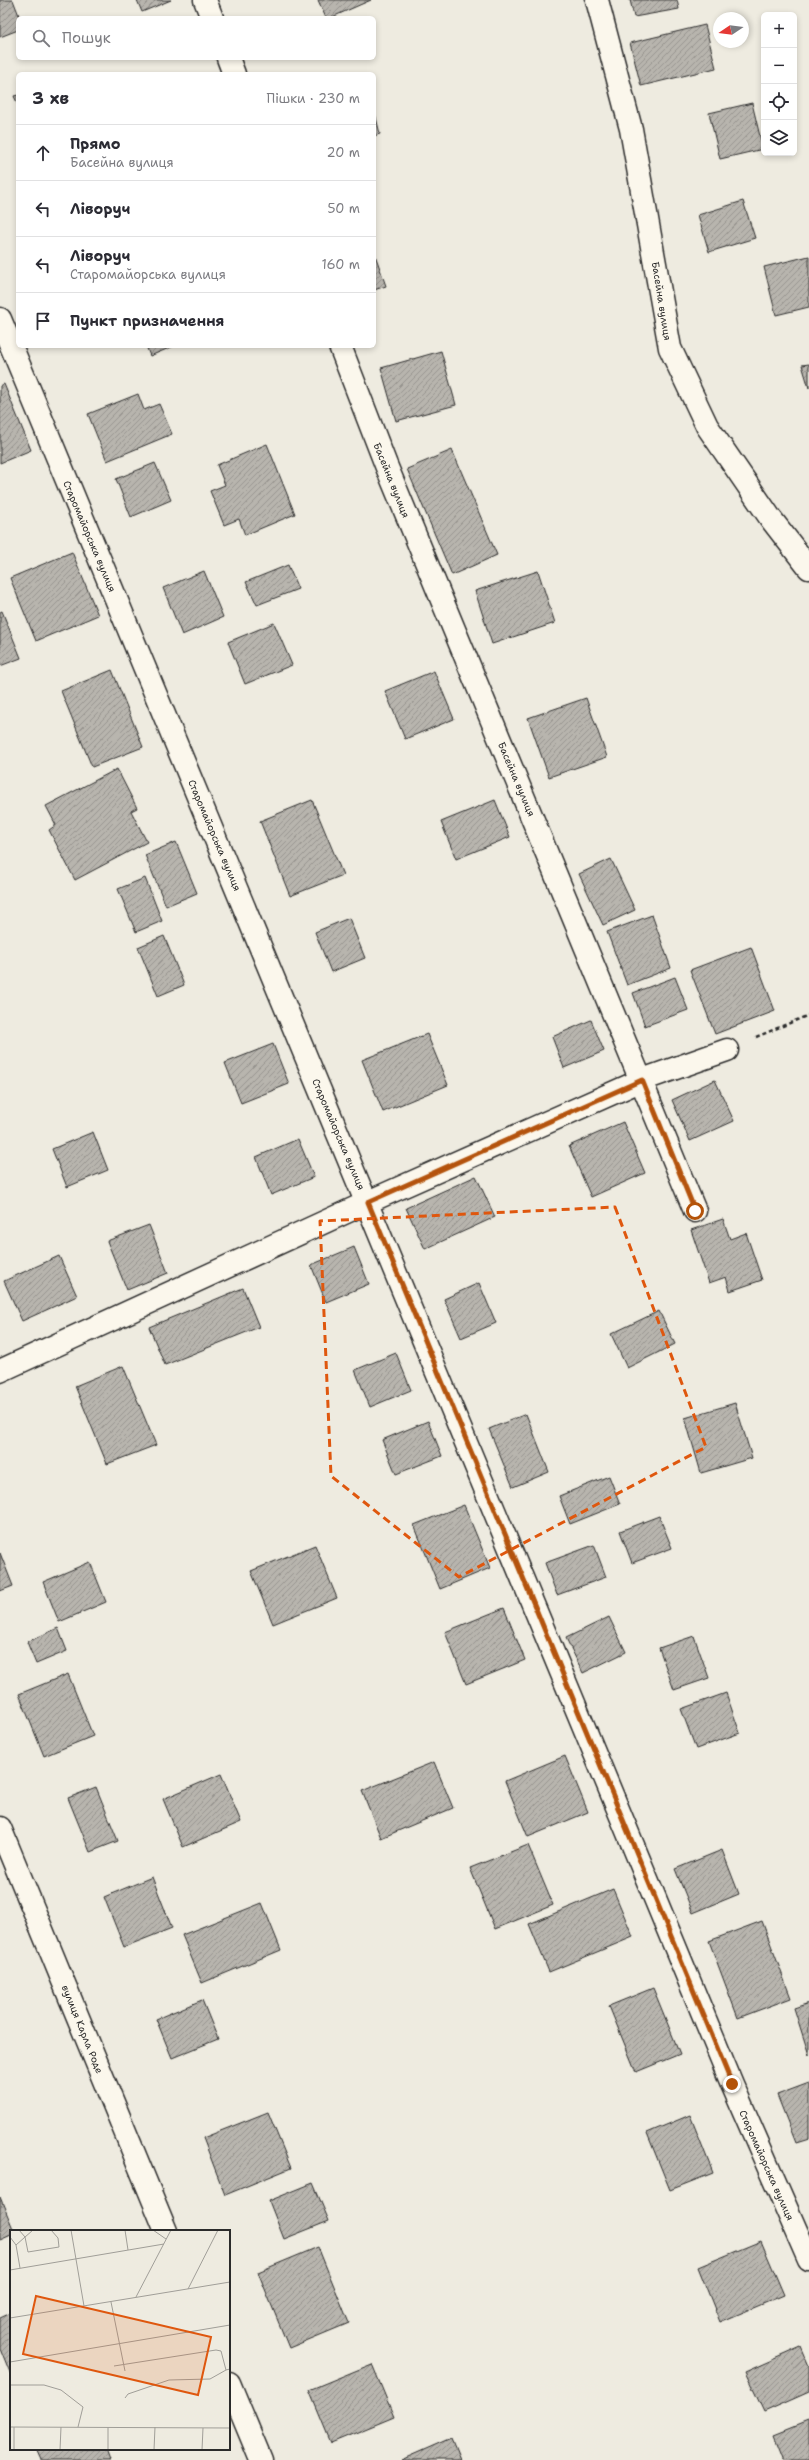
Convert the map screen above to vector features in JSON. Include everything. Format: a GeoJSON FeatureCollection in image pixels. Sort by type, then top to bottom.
{"type":"FeatureCollection","features":[{"type":"Feature","properties":{"kind":"street"},"geometry":{"type":"LineString","coordinates":[[205,0],[211,16]]}},
{"type":"Feature","properties":{"kind":"street","name":"Басейна вулиця"},"geometry":{"type":"LineString","coordinates":[[597,0],[631,129],[670,348],[707,426],[771,519],[809,568]]}},
{"type":"Feature","properties":{"kind":"street"},"geometry":{"type":"LineString","coordinates":[[229,60],[233,72]]}},
{"type":"Feature","properties":{"kind":"street","name":"Старомайорська вулиця"},"geometry":{"type":"LineString","coordinates":[[0,319],[368,1202],[729,2077],[809,2260]]}},
{"type":"Feature","properties":{"kind":"street","name":"Басейна вулиця"},"geometry":{"type":"LineString","coordinates":[[341,348],[386,465],[695,1211]]}},
{"type":"Feature","properties":{"kind":"street"},"geometry":{"type":"LineString","coordinates":[[0,1371],[368,1202],[642,1080],[727,1050]]}},
{"type":"Feature","properties":{"kind":"street","name":"вулиця Карла Роде"},"geometry":{"type":"LineString","coordinates":[[0,1828],[166,2230]]}},
{"type":"Feature","properties":{"kind":"street"},"geometry":{"type":"LineString","coordinates":[[230,2385],[261,2460]]}},
{"type":"Feature","properties":{"kind":"path"},"geometry":{"type":"LineString","coordinates":[[727,1050],[809,1015]]}},
{"type":"Feature","properties":{"kind":"highlighted area"},"geometry":{"type":"Polygon","coordinates":[[[615,1207],[706,1447],[459,1577],[331,1476],[320,1221],[615,1207]]]}},
{"type":"Feature","properties":{"kind":"building"},"geometry":{"type":"Polygon","coordinates":[[[0,0],[13,0],[19,16],[16,16],[16,31],[0,37],[0,0]]]}},
{"type":"Feature","properties":{"kind":"building"},"geometry":{"type":"Polygon","coordinates":[[[137,0],[171,0],[142,12],[137,0]]]}},
{"type":"Feature","properties":{"kind":"building"},"geometry":{"type":"Polygon","coordinates":[[[318,0],[371,0],[335,16],[325,16],[318,0]]]}},
{"type":"Feature","properties":{"kind":"building"},"geometry":{"type":"Polygon","coordinates":[[[630,0],[677,0],[679,9],[634,17],[630,0]]]}},
{"type":"Feature","properties":{"kind":"building"},"geometry":{"type":"Polygon","coordinates":[[[705,25],[716,68],[641,86],[630,43],[705,25]]]}},
{"type":"Feature","properties":{"kind":"building"},"geometry":{"type":"Polygon","coordinates":[[[752,103],[761,141],[761,149],[720,159],[709,113],[752,103]]]}},
{"type":"Feature","properties":{"kind":"building"},"geometry":{"type":"Polygon","coordinates":[[[376,117],[380,134],[376,135],[376,117]]]}},
{"type":"Feature","properties":{"kind":"building"},"geometry":{"type":"Polygon","coordinates":[[[743,201],[755,238],[709,252],[698,215],[743,201]]]}},
{"type":"Feature","properties":{"kind":"building"},"geometry":{"type":"Polygon","coordinates":[[[809,256],[809,307],[776,315],[764,267],[809,256]]]}},
{"type":"Feature","properties":{"kind":"building"},"geometry":{"type":"Polygon","coordinates":[[[376,258],[386,286],[376,289],[376,258]]]}},
{"type":"Feature","properties":{"kind":"building"},"geometry":{"type":"Polygon","coordinates":[[[147,348],[169,348],[150,356],[147,348]]]}},
{"type":"Feature","properties":{"kind":"building"},"geometry":{"type":"Polygon","coordinates":[[[441,351],[456,405],[396,421],[381,368],[441,351]]]}},
{"type":"Feature","properties":{"kind":"building"},"geometry":{"type":"Polygon","coordinates":[[[809,364],[809,388],[802,365],[809,364]]]}},
{"type":"Feature","properties":{"kind":"building"},"geometry":{"type":"Polygon","coordinates":[[[4,384],[31,450],[0,463],[0,386],[4,384]]]}},
{"type":"Feature","properties":{"kind":"building"},"geometry":{"type":"Polygon","coordinates":[[[138,394],[144,410],[159,404],[172,434],[107,461],[88,414],[138,394]]]}},
{"type":"Feature","properties":{"kind":"building"},"geometry":{"type":"Polygon","coordinates":[[[267,444],[295,514],[245,535],[239,519],[224,525],[210,491],[225,485],[217,465],[267,444]]]}},
{"type":"Feature","properties":{"kind":"building"},"geometry":{"type":"Polygon","coordinates":[[[452,450],[497,555],[452,575],[407,469],[452,450]]]}},
{"type":"Feature","properties":{"kind":"building"},"geometry":{"type":"Polygon","coordinates":[[[155,463],[171,500],[131,517],[116,479],[155,463]]]}},
{"type":"Feature","properties":{"kind":"building"},"geometry":{"type":"Polygon","coordinates":[[[72,552],[98,615],[36,641],[10,578],[72,552]]]}},
{"type":"Feature","properties":{"kind":"building"},"geometry":{"type":"Polygon","coordinates":[[[288,565],[298,589],[257,605],[246,582],[288,565]]]}},
{"type":"Feature","properties":{"kind":"building"},"geometry":{"type":"Polygon","coordinates":[[[204,571],[223,617],[182,635],[163,588],[204,571]]]}},
{"type":"Feature","properties":{"kind":"building"},"geometry":{"type":"Polygon","coordinates":[[[538,571],[555,623],[492,644],[475,591],[538,571]]]}},
{"type":"Feature","properties":{"kind":"building"},"geometry":{"type":"Polygon","coordinates":[[[2,611],[21,658],[0,666],[0,612],[2,611]]]}},
{"type":"Feature","properties":{"kind":"building"},"geometry":{"type":"Polygon","coordinates":[[[274,623],[292,665],[245,684],[228,642],[274,623]]]}},
{"type":"Feature","properties":{"kind":"building"},"geometry":{"type":"Polygon","coordinates":[[[112,670],[143,747],[92,767],[61,691],[112,670]]]}},
{"type":"Feature","properties":{"kind":"building"},"geometry":{"type":"Polygon","coordinates":[[[434,671],[454,719],[405,739],[385,691],[434,671]]]}},
{"type":"Feature","properties":{"kind":"building"},"geometry":{"type":"Polygon","coordinates":[[[586,698],[607,757],[549,777],[528,718],[586,698]]]}},
{"type":"Feature","properties":{"kind":"building"},"geometry":{"type":"Polygon","coordinates":[[[117,769],[137,808],[131,811],[147,842],[75,880],[49,830],[56,825],[46,806],[117,769]]]}},
{"type":"Feature","properties":{"kind":"building"},"geometry":{"type":"Polygon","coordinates":[[[312,800],[343,875],[290,896],[260,821],[312,800]]]}},
{"type":"Feature","properties":{"kind":"building"},"geometry":{"type":"Polygon","coordinates":[[[495,800],[510,837],[456,859],[441,822],[495,800]]]}},
{"type":"Feature","properties":{"kind":"building"},"geometry":{"type":"Polygon","coordinates":[[[176,842],[197,893],[166,906],[145,855],[176,842]]]}},
{"type":"Feature","properties":{"kind":"building"},"geometry":{"type":"Polygon","coordinates":[[[611,859],[635,910],[603,925],[579,874],[611,859]]]}},
{"type":"Feature","properties":{"kind":"building"},"geometry":{"type":"Polygon","coordinates":[[[145,878],[162,921],[136,932],[118,889],[145,878]]]}},
{"type":"Feature","properties":{"kind":"building"},"geometry":{"type":"Polygon","coordinates":[[[652,915],[671,968],[627,985],[607,932],[652,915]]]}},
{"type":"Feature","properties":{"kind":"building"},"geometry":{"type":"Polygon","coordinates":[[[349,918],[365,958],[331,972],[315,932],[349,918]]]}},
{"type":"Feature","properties":{"kind":"building"},"geometry":{"type":"Polygon","coordinates":[[[164,936],[184,985],[158,996],[138,947],[164,936]]]}},
{"type":"Feature","properties":{"kind":"building"},"geometry":{"type":"Polygon","coordinates":[[[751,947],[775,1011],[715,1034],[690,970],[751,947]]]}},
{"type":"Feature","properties":{"kind":"building"},"geometry":{"type":"Polygon","coordinates":[[[675,977],[688,1010],[645,1026],[633,993],[675,977]]]}},
{"type":"Feature","properties":{"kind":"building"},"geometry":{"type":"Polygon","coordinates":[[[591,1020],[604,1051],[564,1068],[552,1037],[591,1020]]]}},
{"type":"Feature","properties":{"kind":"building"},"geometry":{"type":"Polygon","coordinates":[[[427,1034],[448,1085],[383,1112],[362,1060],[427,1034]]]}},
{"type":"Feature","properties":{"kind":"building"},"geometry":{"type":"Polygon","coordinates":[[[273,1044],[289,1084],[241,1103],[225,1063],[273,1044]]]}},
{"type":"Feature","properties":{"kind":"building"},"geometry":{"type":"Polygon","coordinates":[[[715,1080],[734,1121],[690,1141],[672,1100],[715,1080]]]}},
{"type":"Feature","properties":{"kind":"building"},"geometry":{"type":"Polygon","coordinates":[[[623,1122],[645,1173],[591,1197],[569,1146],[623,1122]]]}},
{"type":"Feature","properties":{"kind":"building"},"geometry":{"type":"Polygon","coordinates":[[[93,1132],[108,1170],[67,1187],[52,1149],[93,1132]]]}},
{"type":"Feature","properties":{"kind":"building"},"geometry":{"type":"Polygon","coordinates":[[[298,1139],[314,1177],[271,1195],[256,1157],[298,1139]]]}},
{"type":"Feature","properties":{"kind":"building"},"geometry":{"type":"Polygon","coordinates":[[[476,1176],[495,1217],[425,1249],[406,1208],[476,1176]]]}},
{"type":"Feature","properties":{"kind":"building"},"geometry":{"type":"Polygon","coordinates":[[[723,1219],[730,1239],[746,1233],[762,1280],[730,1291],[726,1277],[709,1283],[691,1230],[723,1219]]]}},
{"type":"Feature","properties":{"kind":"building"},"geometry":{"type":"Polygon","coordinates":[[[149,1225],[168,1273],[127,1290],[107,1241],[149,1225]]]}},
{"type":"Feature","properties":{"kind":"building"},"geometry":{"type":"Polygon","coordinates":[[[354,1247],[369,1284],[326,1302],[311,1265],[354,1247]]]}},
{"type":"Feature","properties":{"kind":"building"},"geometry":{"type":"Polygon","coordinates":[[[59,1256],[77,1296],[22,1321],[4,1281],[59,1256]]]}},
{"type":"Feature","properties":{"kind":"building"},"geometry":{"type":"Polygon","coordinates":[[[479,1283],[496,1323],[461,1338],[444,1299],[479,1283]]]}},
{"type":"Feature","properties":{"kind":"building"},"geometry":{"type":"Polygon","coordinates":[[[243,1288],[259,1327],[165,1365],[149,1327],[243,1288]]]}},
{"type":"Feature","properties":{"kind":"building"},"geometry":{"type":"Polygon","coordinates":[[[659,1311],[675,1344],[627,1368],[611,1334],[659,1311]]]}},
{"type":"Feature","properties":{"kind":"building"},"geometry":{"type":"Polygon","coordinates":[[[396,1353],[411,1390],[370,1407],[355,1370],[396,1353]]]}},
{"type":"Feature","properties":{"kind":"building"},"geometry":{"type":"Polygon","coordinates":[[[123,1366],[156,1445],[107,1464],[75,1386],[123,1366]]]}},
{"type":"Feature","properties":{"kind":"building"},"geometry":{"type":"Polygon","coordinates":[[[735,1403],[752,1458],[701,1473],[685,1418],[735,1403]]]}},
{"type":"Feature","properties":{"kind":"building"},"geometry":{"type":"Polygon","coordinates":[[[526,1414],[549,1472],[513,1487],[489,1429],[526,1414]]]}},
{"type":"Feature","properties":{"kind":"building"},"geometry":{"type":"Polygon","coordinates":[[[428,1421],[442,1456],[396,1474],[382,1440],[428,1421]]]}},
{"type":"Feature","properties":{"kind":"building"},"geometry":{"type":"Polygon","coordinates":[[[609,1476],[620,1504],[570,1524],[559,1496],[609,1476]]]}},
{"type":"Feature","properties":{"kind":"building"},"geometry":{"type":"Polygon","coordinates":[[[464,1505],[490,1568],[440,1589],[414,1525],[464,1505]]]}},
{"type":"Feature","properties":{"kind":"building"},"geometry":{"type":"Polygon","coordinates":[[[659,1516],[672,1548],[632,1563],[620,1531],[659,1516]]]}},
{"type":"Feature","properties":{"kind":"building"},"geometry":{"type":"Polygon","coordinates":[[[315,1545],[337,1598],[273,1624],[251,1571],[315,1545]]]}},
{"type":"Feature","properties":{"kind":"building"},"geometry":{"type":"Polygon","coordinates":[[[594,1545],[606,1577],[557,1595],[545,1563],[594,1545]]]}},
{"type":"Feature","properties":{"kind":"building"},"geometry":{"type":"Polygon","coordinates":[[[0,1553],[13,1586],[0,1591],[0,1553]]]}},
{"type":"Feature","properties":{"kind":"building"},"geometry":{"type":"Polygon","coordinates":[[[90,1562],[106,1602],[59,1622],[43,1582],[90,1562]]]}},
{"type":"Feature","properties":{"kind":"building"},"geometry":{"type":"Polygon","coordinates":[[[504,1608],[525,1660],[466,1684],[445,1632],[504,1608]]]}},
{"type":"Feature","properties":{"kind":"building"},"geometry":{"type":"Polygon","coordinates":[[[609,1617],[626,1652],[583,1673],[566,1638],[609,1617]]]}},
{"type":"Feature","properties":{"kind":"building"},"geometry":{"type":"Polygon","coordinates":[[[58,1628],[67,1651],[36,1664],[27,1642],[58,1628]]]}},
{"type":"Feature","properties":{"kind":"building"},"geometry":{"type":"Polygon","coordinates":[[[694,1636],[709,1678],[674,1690],[659,1648],[694,1636]]]}},
{"type":"Feature","properties":{"kind":"building"},"geometry":{"type":"Polygon","coordinates":[[[68,1674],[93,1736],[44,1756],[19,1694],[68,1674]]]}},
{"type":"Feature","properties":{"kind":"building"},"geometry":{"type":"Polygon","coordinates":[[[726,1693],[740,1733],[696,1749],[681,1709],[726,1693]]]}},
{"type":"Feature","properties":{"kind":"building"},"geometry":{"type":"Polygon","coordinates":[[[565,1756],[588,1812],[528,1837],[505,1781],[565,1756]]]}},
{"type":"Feature","properties":{"kind":"building"},"geometry":{"type":"Polygon","coordinates":[[[434,1762],[453,1808],[381,1838],[362,1791],[434,1762]]]}},
{"type":"Feature","properties":{"kind":"building"},"geometry":{"type":"Polygon","coordinates":[[[221,1774],[241,1822],[183,1847],[163,1799],[221,1774]]]}},
{"type":"Feature","properties":{"kind":"building"},"geometry":{"type":"Polygon","coordinates":[[[96,1787],[118,1841],[90,1852],[68,1798],[96,1787]]]}},
{"type":"Feature","properties":{"kind":"building"},"geometry":{"type":"Polygon","coordinates":[[[528,1845],[553,1905],[495,1929],[470,1868],[528,1845]]]}},
{"type":"Feature","properties":{"kind":"building"},"geometry":{"type":"Polygon","coordinates":[[[722,1850],[739,1894],[693,1913],[675,1869],[722,1850]]]}},
{"type":"Feature","properties":{"kind":"building"},"geometry":{"type":"Polygon","coordinates":[[[152,1877],[172,1928],[124,1947],[104,1897],[152,1877]]]}},
{"type":"Feature","properties":{"kind":"building"},"geometry":{"type":"Polygon","coordinates":[[[613,1889],[633,1937],[549,1972],[529,1924],[613,1889]]]}},
{"type":"Feature","properties":{"kind":"building"},"geometry":{"type":"Polygon","coordinates":[[[262,1903],[281,1950],[202,1983],[182,1935],[262,1903]]]}},
{"type":"Feature","properties":{"kind":"building"},"geometry":{"type":"Polygon","coordinates":[[[762,1921],[791,1998],[738,2018],[709,1941],[762,1921]]]}},
{"type":"Feature","properties":{"kind":"building"},"geometry":{"type":"Polygon","coordinates":[[[653,1988],[680,2054],[636,2072],[609,2006],[653,1988]]]}},
{"type":"Feature","properties":{"kind":"building"},"geometry":{"type":"Polygon","coordinates":[[[202,2000],[218,2039],[172,2058],[156,2019],[202,2000]]]}},
{"type":"Feature","properties":{"kind":"building"},"geometry":{"type":"Polygon","coordinates":[[[809,2003],[809,2055],[794,2008],[809,2003]]]}},
{"type":"Feature","properties":{"kind":"building"},"geometry":{"type":"Polygon","coordinates":[[[809,2083],[809,2139],[796,2143],[777,2095],[809,2083]]]}},
{"type":"Feature","properties":{"kind":"building"},"geometry":{"type":"Polygon","coordinates":[[[268,2112],[291,2168],[225,2195],[203,2138],[268,2112]]]}},
{"type":"Feature","properties":{"kind":"building"},"geometry":{"type":"Polygon","coordinates":[[[690,2115],[713,2173],[670,2190],[647,2133],[690,2115]]]}},
{"type":"Feature","properties":{"kind":"building"},"geometry":{"type":"Polygon","coordinates":[[[313,2183],[329,2221],[284,2239],[269,2201],[313,2183]]]}},
{"type":"Feature","properties":{"kind":"building"},"geometry":{"type":"Polygon","coordinates":[[[0,2197],[14,2230],[10,2230],[10,2235],[0,2240],[0,2197]]]}},
{"type":"Feature","properties":{"kind":"building"},"geometry":{"type":"Polygon","coordinates":[[[761,2241],[784,2295],[720,2322],[698,2267],[761,2241]]]}},
{"type":"Feature","properties":{"kind":"building"},"geometry":{"type":"Polygon","coordinates":[[[318,2247],[349,2323],[289,2348],[258,2272],[318,2247]]]}},
{"type":"Feature","properties":{"kind":"building"},"geometry":{"type":"Polygon","coordinates":[[[10,2313],[10,2373],[0,2348],[0,2318],[10,2313]]]}},
{"type":"Feature","properties":{"kind":"building"},"geometry":{"type":"Polygon","coordinates":[[[801,2347],[809,2366],[809,2392],[764,2412],[745,2372],[801,2347]]]}},
{"type":"Feature","properties":{"kind":"building"},"geometry":{"type":"Polygon","coordinates":[[[372,2364],[394,2417],[331,2443],[309,2390],[372,2364]]]}},
{"type":"Feature","properties":{"kind":"building"},"geometry":{"type":"Polygon","coordinates":[[[809,2421],[809,2460],[784,2460],[774,2435],[809,2421]]]}},
{"type":"Feature","properties":{"kind":"building"},"geometry":{"type":"Polygon","coordinates":[[[451,2438],[460,2460],[401,2460],[451,2438]]]}},
{"type":"Feature","properties":{"kind":"building"},"geometry":{"type":"Polygon","coordinates":[[[36,2450],[106,2450],[110,2460],[41,2460],[36,2450]]]}},
{"type":"Feature","properties":{"kind":"route"},"geometry":{"type":"LineString","coordinates":[[695,1211],[642,1080],[368,1202],[732,2084]]}}]}
